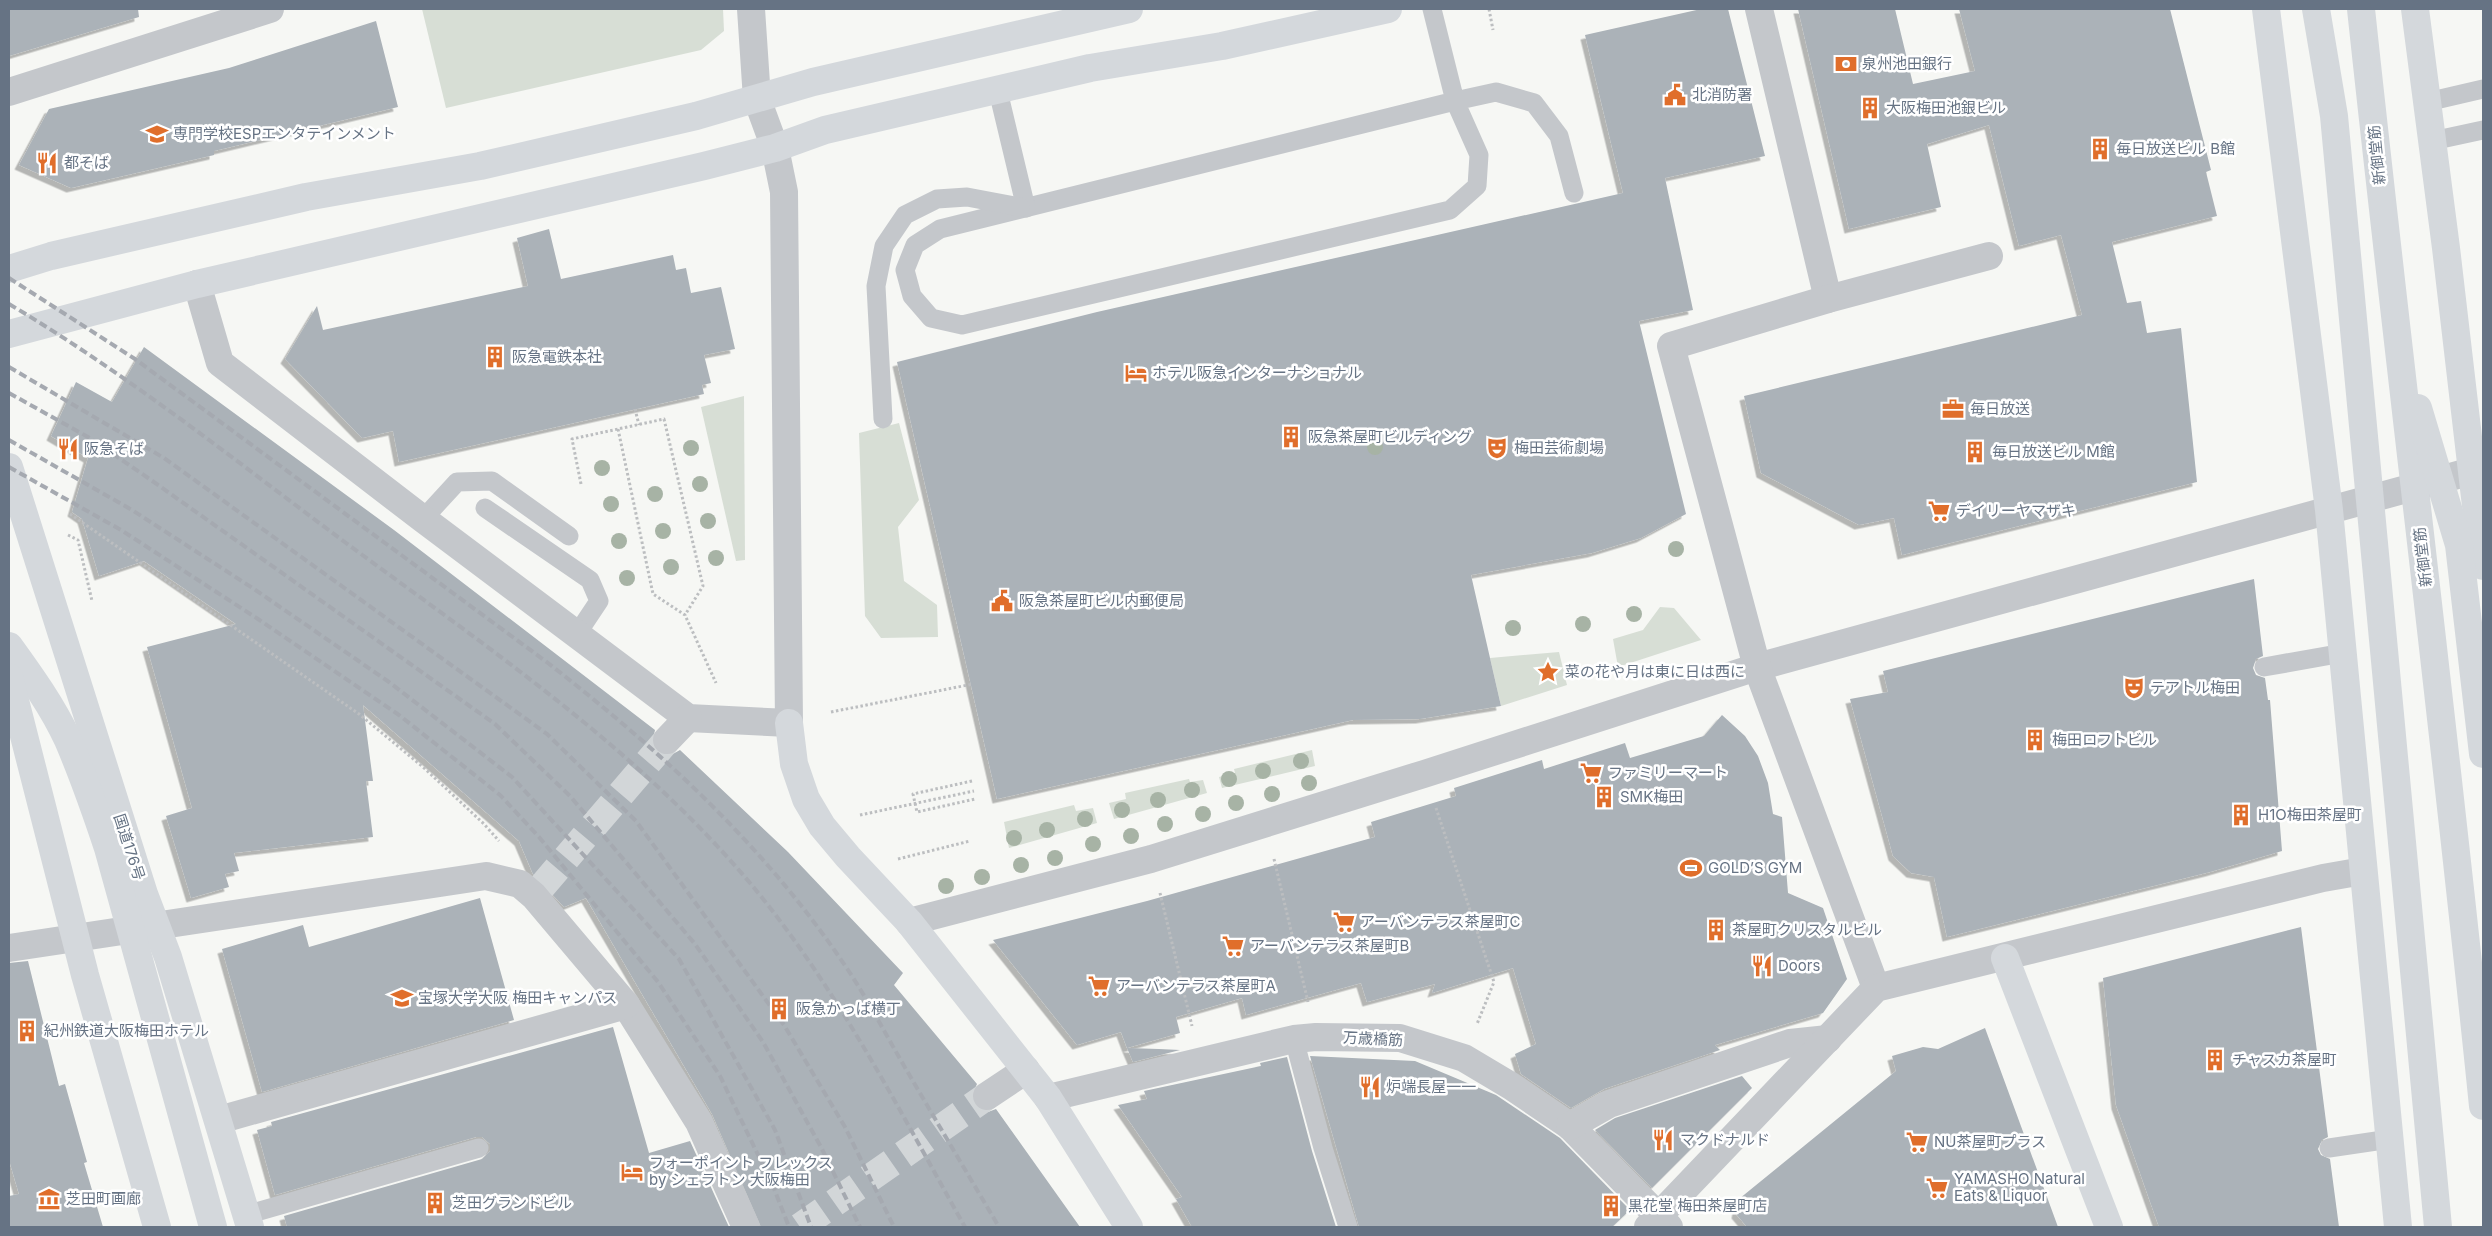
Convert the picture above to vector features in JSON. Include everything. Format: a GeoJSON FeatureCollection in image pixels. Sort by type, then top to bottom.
{"type":"FeatureCollection","features":[{"type":"Feature","properties":{"kind":"main road"},"geometry":{"type":"LineString","coordinates":[[9,268],[51,256],[306,197],[480,166],[696,116],[813,82],[1129,9]]}},
{"type":"Feature","properties":{"kind":"main road"},"geometry":{"type":"LineString","coordinates":[[9,334],[197,284],[704,166],[774,148],[825,130],[1090,68],[1222,46],[1388,9]]}},
{"type":"Feature","properties":{"kind":"main road"},"geometry":{"type":"LineString","coordinates":[[2266,9],[2329,510],[2398,1227]]}},
{"type":"Feature","properties":{"kind":"main road"},"geometry":{"type":"LineString","coordinates":[[2316,9],[2334,116],[2353,336],[2438,1227]]}},
{"type":"Feature","properties":{"kind":"main road","name":"新御堂筋"},"geometry":{"type":"LineString","coordinates":[[2361,9],[2396,332],[2456,836],[2483,1106]]}},
{"type":"Feature","properties":{"kind":"main road"},"geometry":{"type":"LineString","coordinates":[[2415,9],[2478,470],[2483,566]]}},
{"type":"Feature","properties":{"kind":"main road"},"geometry":{"type":"LineString","coordinates":[[2396,332],[2459,546],[2483,754]]}},
{"type":"Feature","properties":{"kind":"main road","name":"国道176号"},"geometry":{"type":"LineString","coordinates":[[9,467],[144,894],[219,1120],[248,1221]]}},
{"type":"Feature","properties":{"kind":"main road","name":"国道176号"},"geometry":{"type":"LineString","coordinates":[[9,646],[28,671],[67,738],[88,790],[108,848],[213,1227]]}},
{"type":"Feature","properties":{"kind":"main road"},"geometry":{"type":"LineString","coordinates":[[9,677],[76,938],[157,1227]]}},
{"type":"Feature","properties":{"kind":"main road"},"geometry":{"type":"LineString","coordinates":[[789,723],[794,764],[806,799],[822,826],[848,857],[909,922],[1048,1098],[1129,1227]]}},
{"type":"Feature","properties":{"kind":"main road"},"geometry":{"type":"LineString","coordinates":[[9,732],[34,772]]}},
{"type":"Feature","properties":{"kind":"main road"},"geometry":{"type":"LineString","coordinates":[[2005,958],[2109,1227]]}},
{"type":"Feature","properties":{"kind":"street"},"geometry":{"type":"LineString","coordinates":[[9,92],[270,9]]}},
{"type":"Feature","properties":{"kind":"street"},"geometry":{"type":"LineString","coordinates":[[197,284],[220,363],[423,519],[688,718],[789,723],[784,192],[774,148],[757,99],[751,9]]}},
{"type":"Feature","properties":{"kind":"street"},"geometry":{"type":"LineString","coordinates":[[1759,9],[1828,299]]}},
{"type":"Feature","properties":{"kind":"street"},"geometry":{"type":"LineString","coordinates":[[1876,988],[1757,667],[1671,346],[1828,299],[1989,256]]}},
{"type":"Feature","properties":{"kind":"street"},"geometry":{"type":"LineString","coordinates":[[909,922],[1151,859],[1757,667],[2478,470]]}},
{"type":"Feature","properties":{"kind":"street"},"geometry":{"type":"LineString","coordinates":[[667,740],[688,718]]}},
{"type":"Feature","properties":{"kind":"street"},"geometry":{"type":"LineString","coordinates":[[1659,1224],[1876,988],[2005,958],[2323,878],[2363,871]]}},
{"type":"Feature","properties":{"kind":"street"},"geometry":{"type":"LineString","coordinates":[[9,948],[486,876],[531,890],[626,1005],[699,1122],[746,1227]]}},
{"type":"Feature","properties":{"kind":"street"},"geometry":{"type":"LineString","coordinates":[[219,1120],[626,1005]]}},
{"type":"Feature","properties":{"kind":"street","name":"万歳橋筋"},"geometry":{"type":"LineString","coordinates":[[1048,1098],[1200,1060],[1305,1038],[1400,1038],[1464,1058],[1511,1086],[1570,1126],[1659,1224]]}},
{"type":"Feature","properties":{"kind":"street"},"geometry":{"type":"LineString","coordinates":[[1570,1126],[1610,1104],[1790,1043],[1828,1039]]}},
{"type":"Feature","properties":{"kind":"street"},"geometry":{"type":"LineString","coordinates":[[987,1096],[1026,1070]]}},
{"type":"Feature","properties":{"kind":"lane"},"geometry":{"type":"LineString","coordinates":[[1432,9],[1455,101],[1479,154],[1477,186],[1450,210],[962,325],[931,318],[912,296],[906,270],[915,245],[940,229],[1455,101],[1496,92],[1534,103],[1559,136],[1574,193]]}},
{"type":"Feature","properties":{"kind":"lane"},"geometry":{"type":"LineString","coordinates":[[2427,102],[2483,89]]}},
{"type":"Feature","properties":{"kind":"lane"},"geometry":{"type":"LineString","coordinates":[[998,91],[1026,208]]}},
{"type":"Feature","properties":{"kind":"lane"},"geometry":{"type":"LineString","coordinates":[[2432,141],[2483,130]]}},
{"type":"Feature","properties":{"kind":"lane"},"geometry":{"type":"LineString","coordinates":[[883,419],[876,286],[884,246],[905,215],[937,199],[967,196],[1026,208]]}},
{"type":"Feature","properties":{"kind":"lane"},"geometry":{"type":"LineString","coordinates":[[423,519],[456,482],[492,481],[569,536]]}},
{"type":"Feature","properties":{"kind":"lane"},"geometry":{"type":"LineString","coordinates":[[485,508],[590,580],[599,601],[577,634]]}},
{"type":"Feature","properties":{"kind":"lane"},"geometry":{"type":"LineString","coordinates":[[2264,667],[2342,652]]}},
{"type":"Feature","properties":{"kind":"lane"},"geometry":{"type":"LineString","coordinates":[[1305,1038],[1323,1148],[1348,1227]]}},
{"type":"Feature","properties":{"kind":"lane"},"geometry":{"type":"LineString","coordinates":[[2329,1148],[2390,1139]]}},
{"type":"Feature","properties":{"kind":"lane"},"geometry":{"type":"LineString","coordinates":[[248,1221],[479,1148]]}},
{"type":"Feature","properties":{"kind":"path"},"geometry":{"type":"LineString","coordinates":[[1489,9],[1493,30]]}},
{"type":"Feature","properties":{"kind":"path"},"geometry":{"type":"LineString","coordinates":[[635,409],[639,425]]}},
{"type":"Feature","properties":{"kind":"path"},"geometry":{"type":"LineString","coordinates":[[581,484],[572,439],[664,420],[703,586],[685,615]]}},
{"type":"Feature","properties":{"kind":"path"},"geometry":{"type":"LineString","coordinates":[[618,429],[653,594],[685,615],[719,690]]}},
{"type":"Feature","properties":{"kind":"path"},"geometry":{"type":"LineString","coordinates":[[70,514],[366,720],[423,767],[484,824],[509,854],[531,890]]}},
{"type":"Feature","properties":{"kind":"path"},"geometry":{"type":"LineString","coordinates":[[78,540],[93,606]]}},
{"type":"Feature","properties":{"kind":"path"},"geometry":{"type":"LineString","coordinates":[[832,712],[973,684]]}},
{"type":"Feature","properties":{"kind":"path"},"geometry":{"type":"LineString","coordinates":[[1424,774],[1494,982],[1464,1058]]}},
{"type":"Feature","properties":{"kind":"path"},"geometry":{"type":"LineString","coordinates":[[972,781],[913,794],[917,812],[976,799]]}},
{"type":"Feature","properties":{"kind":"path"},"geometry":{"type":"LineString","coordinates":[[856,816],[974,791]]}},
{"type":"Feature","properties":{"kind":"path"},"geometry":{"type":"LineString","coordinates":[[1265,822],[1305,1038]]}},
{"type":"Feature","properties":{"kind":"path"},"geometry":{"type":"LineString","coordinates":[[898,859],[970,841]]}},
{"type":"Feature","properties":{"kind":"path"},"geometry":{"type":"LineString","coordinates":[[1151,859],[1200,1060]]}},
{"type":"Feature","properties":{"kind":"shaded area"},"geometry":{"type":"Polygon","coordinates":[[[422,9],[723,9],[724,31],[701,50],[446,108],[422,9]]]}},
{"type":"Feature","properties":{"kind":"shaded area"},"geometry":{"type":"Polygon","coordinates":[[[744,396],[745,560],[736,561],[701,407],[744,396]]]}},
{"type":"Feature","properties":{"kind":"shaded area"},"geometry":{"type":"Polygon","coordinates":[[[899,423],[919,500],[898,527],[904,581],[937,605],[938,637],[881,638],[865,616],[859,433],[899,423]]]}},
{"type":"Feature","properties":{"kind":"shaded area"},"geometry":{"type":"Polygon","coordinates":[[[1660,607],[1674,608],[1701,640],[1618,667],[1613,639],[1643,630],[1660,607]]]}},
{"type":"Feature","properties":{"kind":"shaded area"},"geometry":{"type":"Polygon","coordinates":[[[1559,652],[1567,685],[1501,706],[1490,658],[1559,652]]]}},
{"type":"Feature","properties":{"kind":"shaded area"},"geometry":{"type":"Polygon","coordinates":[[[1312,750],[1315,766],[1222,788],[1219,777],[1235,773],[1234,769],[1312,750]]]}},
{"type":"Feature","properties":{"kind":"shaded area"},"geometry":{"type":"Polygon","coordinates":[[[1189,779],[1190,782],[1203,780],[1207,793],[1114,819],[1109,803],[1126,799],[1125,793],[1189,779]]]}},
{"type":"Feature","properties":{"kind":"shaded area"},"geometry":{"type":"Polygon","coordinates":[[[1074,805],[1076,811],[1093,808],[1097,823],[1009,848],[1004,822],[1074,805]]]}},
{"type":"Feature","properties":{"kind":"building"},"geometry":{"type":"Polygon","coordinates":[[[9,9],[138,9],[139,17],[9,56],[9,9]]]}},
{"type":"Feature","properties":{"kind":"building","name":"阪急茶屋町ビルディング"},"geometry":{"type":"Polygon","coordinates":[[[1701,9],[1728,9],[1765,156],[1665,178],[1693,310],[1639,321],[1686,514],[1641,538],[1592,553],[1471,575],[1501,706],[1420,719],[1353,720],[997,799],[897,362],[1097,312],[1623,193],[1585,35],[1701,9]]]}},
{"type":"Feature","properties":{"kind":"building"},"geometry":{"type":"Polygon","coordinates":[[[1798,9],[1895,9],[1913,84],[1975,71],[1959,9],[2170,9],[2211,170],[2206,172],[2217,216],[2112,242],[2127,303],[2141,301],[2147,333],[2181,328],[2197,482],[1902,555],[1894,518],[1859,525],[1761,473],[1744,396],[2082,315],[2061,235],[2019,246],[1989,125],[1927,144],[1941,207],[1849,229],[1798,9]]]}},
{"type":"Feature","properties":{"kind":"building"},"geometry":{"type":"Polygon","coordinates":[[[376,21],[398,107],[214,151],[214,155],[71,188],[19,165],[49,109],[229,68],[376,21]]]}},
{"type":"Feature","properties":{"kind":"building","name":"阪急電鉄本社"},"geometry":{"type":"Polygon","coordinates":[[[549,229],[561,279],[673,255],[676,270],[686,268],[691,293],[721,287],[735,349],[704,355],[711,383],[702,385],[704,394],[399,462],[393,431],[362,438],[285,359],[317,306],[323,330],[528,286],[517,238],[549,229]]]}},
{"type":"Feature","properties":{"kind":"building"},"geometry":{"type":"Polygon","coordinates":[[[144,347],[394,530],[655,730],[652,744],[657,752],[671,755],[680,750],[788,852],[903,973],[894,985],[977,1084],[971,1097],[974,1105],[980,1110],[988,1112],[996,1109],[1080,1227],[761,1227],[712,1114],[586,898],[564,907],[533,874],[519,841],[363,705],[373,781],[366,781],[373,837],[234,853],[239,871],[225,874],[229,887],[191,898],[166,816],[192,808],[147,647],[236,624],[144,561],[99,576],[82,519],[72,512],[88,458],[51,436],[76,382],[112,402],[144,347]]]}},
{"type":"Feature","properties":{"kind":"building","name":"梅田ロフトビル"},"geometry":{"type":"Polygon","coordinates":[[[2254,579],[2263,656],[2256,659],[2253,668],[2256,675],[2265,678],[2268,700],[2270,700],[2282,851],[2210,872],[1947,937],[1934,877],[1911,873],[1893,856],[1850,699],[1888,692],[1883,671],[2254,579]]]}},
{"type":"Feature","properties":{"kind":"building"},"geometry":{"type":"Polygon","coordinates":[[[1722,715],[1745,736],[1758,756],[1768,783],[1773,814],[1782,817],[1788,893],[1823,908],[1847,979],[1823,1013],[1715,1045],[1720,1050],[1604,1089],[1571,1108],[1521,1074],[1515,1054],[1536,1044],[1513,968],[1432,993],[1435,984],[1367,1002],[1361,983],[1246,1015],[1242,998],[1176,1017],[1180,1033],[1127,1048],[1121,1032],[1077,1045],[993,940],[1147,901],[1375,837],[1371,822],[1456,796],[1454,788],[1542,760],[1544,769],[1625,743],[1630,758],[1704,736],[1722,715]]]}},
{"type":"Feature","properties":{"kind":"building","name":"宝塚大学大阪 梅田キャンパス"},"geometry":{"type":"Polygon","coordinates":[[[480,898],[514,1020],[262,1092],[222,949],[303,925],[309,947],[480,898]]]}},
{"type":"Feature","properties":{"kind":"building","name":"チャスカ茶屋町"},"geometry":{"type":"Polygon","coordinates":[[[2301,927],[2328,1137],[2322,1140],[2318,1149],[2321,1155],[2330,1159],[2339,1227],[2159,1227],[2116,1105],[2103,978],[2301,927]]]}},
{"type":"Feature","properties":{"kind":"building"},"geometry":{"type":"Polygon","coordinates":[[[28,961],[59,1086],[65,1084],[87,1162],[84,1163],[103,1227],[9,1227],[9,1196],[19,1194],[9,1160],[9,963],[28,961]]]}},
{"type":"Feature","properties":{"kind":"building"},"geometry":{"type":"Polygon","coordinates":[[[613,1027],[649,1153],[690,1141],[729,1227],[287,1227],[284,1216],[482,1159],[490,1151],[490,1144],[482,1137],[476,1137],[275,1195],[257,1130],[272,1126],[271,1122],[613,1027]]]}},
{"type":"Feature","properties":{"kind":"building","name":"NU茶屋町プラス"},"geometry":{"type":"Polygon","coordinates":[[[1985,1028],[2058,1227],[1747,1227],[1736,1214],[1739,1199],[1896,1071],[1892,1056],[1923,1047],[1938,1049],[1985,1028]]]}},
{"type":"Feature","properties":{"kind":"building"},"geometry":{"type":"Polygon","coordinates":[[[1127,1048],[1159,1049],[1180,1050],[1133,1062],[1127,1048]]]}},
{"type":"Feature","properties":{"kind":"building"},"geometry":{"type":"Polygon","coordinates":[[[1310,1056],[1415,1061],[1496,1095],[1560,1138],[1630,1210],[1612,1227],[1359,1227],[1310,1056]]]}},
{"type":"Feature","properties":{"kind":"building"},"geometry":{"type":"Polygon","coordinates":[[[1287,1057],[1312,1151],[1336,1227],[1192,1227],[1176,1199],[1182,1197],[1118,1105],[1147,1099],[1144,1091],[1261,1066],[1260,1063],[1287,1057]]]}},
{"type":"Feature","properties":{"kind":"building"},"geometry":{"type":"Polygon","coordinates":[[[1742,1076],[1752,1088],[1652,1188],[1595,1130],[1615,1118],[1742,1076]]]}},
{"type":"Feature","properties":{"kind":"tunnel"},"geometry":{"type":"LineString","coordinates":[[539,890],[667,740]]}},
{"type":"Feature","properties":{"kind":"tunnel"},"geometry":{"type":"LineString","coordinates":[[800,1227],[987,1096]]}},
{"type":"Feature","properties":{"kind":"railway"},"geometry":{"type":"LineString","coordinates":[[9,278],[135,359],[548,663],[591,697],[672,767],[710,804],[783,883],[848,970],[999,1227]]}},
{"type":"Feature","properties":{"kind":"railway"},"geometry":{"type":"LineString","coordinates":[[9,304],[96,359],[453,621],[558,701],[659,788],[706,834],[750,883],[811,964],[891,1094],[965,1227]]}},
{"type":"Feature","properties":{"kind":"railway"},"geometry":{"type":"LineString","coordinates":[[9,367],[164,458],[547,734],[636,821],[784,1025],[845,1127],[894,1227]]}},
{"type":"Feature","properties":{"kind":"railway"},"geometry":{"type":"LineString","coordinates":[[9,393],[88,437],[495,724],[570,796],[695,944],[763,1042],[822,1149],[860,1227]]}},
{"type":"Feature","properties":{"kind":"railway"},"geometry":{"type":"LineString","coordinates":[[9,440],[132,510],[254,589],[389,682],[512,777],[679,959],[775,1130],[811,1227]]}},
{"type":"Feature","properties":{"kind":"railway"},"geometry":{"type":"LineString","coordinates":[[9,467],[121,530],[258,619],[399,715],[500,795],[539,837],[658,982],[720,1076],[773,1186],[789,1227]]}},
{"type":"Feature","properties":{"kind":"place","name":"泉州池田銀行"},"geometry":{"type":"Point","coordinates":[1846,64]}},
{"type":"Feature","properties":{"kind":"place","name":"北消防署"},"geometry":{"type":"Point","coordinates":[1675,95]}},
{"type":"Feature","properties":{"kind":"place","name":"大阪梅田池銀ビル"},"geometry":{"type":"Point","coordinates":[1870,108]}},
{"type":"Feature","properties":{"kind":"place","name":"専門学校ESPエンタテインメント"},"geometry":{"type":"Point","coordinates":[157,134]}},
{"type":"Feature","properties":{"kind":"place","name":"毎日放送ビル B館"},"geometry":{"type":"Point","coordinates":[2100,149]}},
{"type":"Feature","properties":{"kind":"place","name":"都そば"},"geometry":{"type":"Point","coordinates":[47,163]}},
{"type":"Feature","properties":{"kind":"place","name":"阪急電鉄本社"},"geometry":{"type":"Point","coordinates":[495,357]}},
{"type":"Feature","properties":{"kind":"place","name":"ホテル阪急インターナショナル"},"geometry":{"type":"Point","coordinates":[1136,373]}},
{"type":"Feature","properties":{"kind":"place","name":"毎日放送"},"geometry":{"type":"Point","coordinates":[1953,409]}},
{"type":"Feature","properties":{"kind":"place","name":"阪急茶屋町ビルディング"},"geometry":{"type":"Point","coordinates":[1291,437]}},
{"type":"Feature","properties":{"kind":"place","name":"梅田芸術劇場"},"geometry":{"type":"Point","coordinates":[1497,448]}},
{"type":"Feature","properties":{"kind":"place","name":"阪急そば"},"geometry":{"type":"Point","coordinates":[68,449]}},
{"type":"Feature","properties":{"kind":"place","name":"毎日放送ビル M館"},"geometry":{"type":"Point","coordinates":[1975,452]}},
{"type":"Feature","properties":{"kind":"place","name":"デイリーヤマザキ"},"geometry":{"type":"Point","coordinates":[1939,511]}},
{"type":"Feature","properties":{"kind":"place","name":"阪急茶屋町ビル内郵便局"},"geometry":{"type":"Point","coordinates":[1002,601]}},
{"type":"Feature","properties":{"kind":"place","name":"菜の花や月は東に日は西に"},"geometry":{"type":"Point","coordinates":[1548,672]}},
{"type":"Feature","properties":{"kind":"place","name":"テアトル梅田"},"geometry":{"type":"Point","coordinates":[2134,688]}},
{"type":"Feature","properties":{"kind":"place","name":"梅田ロフトビル"},"geometry":{"type":"Point","coordinates":[2035,740]}},
{"type":"Feature","properties":{"kind":"place","name":"ファミリーマート"},"geometry":{"type":"Point","coordinates":[1591,773]}},
{"type":"Feature","properties":{"kind":"place","name":"SMK梅田"},"geometry":{"type":"Point","coordinates":[1604,797]}},
{"type":"Feature","properties":{"kind":"place","name":"H1O梅田茶屋町"},"geometry":{"type":"Point","coordinates":[2241,815]}},
{"type":"Feature","properties":{"kind":"place","name":"GOLD’S GYM"},"geometry":{"type":"Point","coordinates":[1691,868]}},
{"type":"Feature","properties":{"kind":"place","name":"アーバンテラス茶屋町C"},"geometry":{"type":"Point","coordinates":[1344,922]}},
{"type":"Feature","properties":{"kind":"place","name":"茶屋町クリスタルビル"},"geometry":{"type":"Point","coordinates":[1716,930]}},
{"type":"Feature","properties":{"kind":"place","name":"アーバンテラス茶屋町B"},"geometry":{"type":"Point","coordinates":[1233,946]}},
{"type":"Feature","properties":{"kind":"place","name":"Doors"},"geometry":{"type":"Point","coordinates":[1762,966]}},
{"type":"Feature","properties":{"kind":"place","name":"アーバンテラス茶屋町A"},"geometry":{"type":"Point","coordinates":[1099,986]}},
{"type":"Feature","properties":{"kind":"place","name":"宝塚大学大阪 梅田キャンパス"},"geometry":{"type":"Point","coordinates":[402,998]}},
{"type":"Feature","properties":{"kind":"place","name":"阪急かっぱ横丁"},"geometry":{"type":"Point","coordinates":[779,1009]}},
{"type":"Feature","properties":{"kind":"place","name":"紀州鉄道大阪梅田ホテル"},"geometry":{"type":"Point","coordinates":[27,1031]}},
{"type":"Feature","properties":{"kind":"place","name":"チャスカ茶屋町"},"geometry":{"type":"Point","coordinates":[2215,1060]}},
{"type":"Feature","properties":{"kind":"place","name":"炉端長屋一一"},"geometry":{"type":"Point","coordinates":[1370,1087]}},
{"type":"Feature","properties":{"kind":"place","name":"マクドナルド"},"geometry":{"type":"Point","coordinates":[1663,1140]}},
{"type":"Feature","properties":{"kind":"place","name":"NU茶屋町プラス"},"geometry":{"type":"Point","coordinates":[1917,1142]}},
{"type":"Feature","properties":{"kind":"place","name":"フォーポイント フレックス by シェラトン 大阪梅田"},"geometry":{"type":"Point","coordinates":[632,1172]}},
{"type":"Feature","properties":{"kind":"place","name":"YAMASHO Natural Eats & Liquor"},"geometry":{"type":"Point","coordinates":[1937,1188]}},
{"type":"Feature","properties":{"kind":"place","name":"芝田町画廊"},"geometry":{"type":"Point","coordinates":[49,1199]}},
{"type":"Feature","properties":{"kind":"place","name":"芝田グランドビル"},"geometry":{"type":"Point","coordinates":[435,1203]}},
{"type":"Feature","properties":{"kind":"place","name":"黒花堂 梅田茶屋町店"},"geometry":{"type":"Point","coordinates":[1611,1206]}}]}
